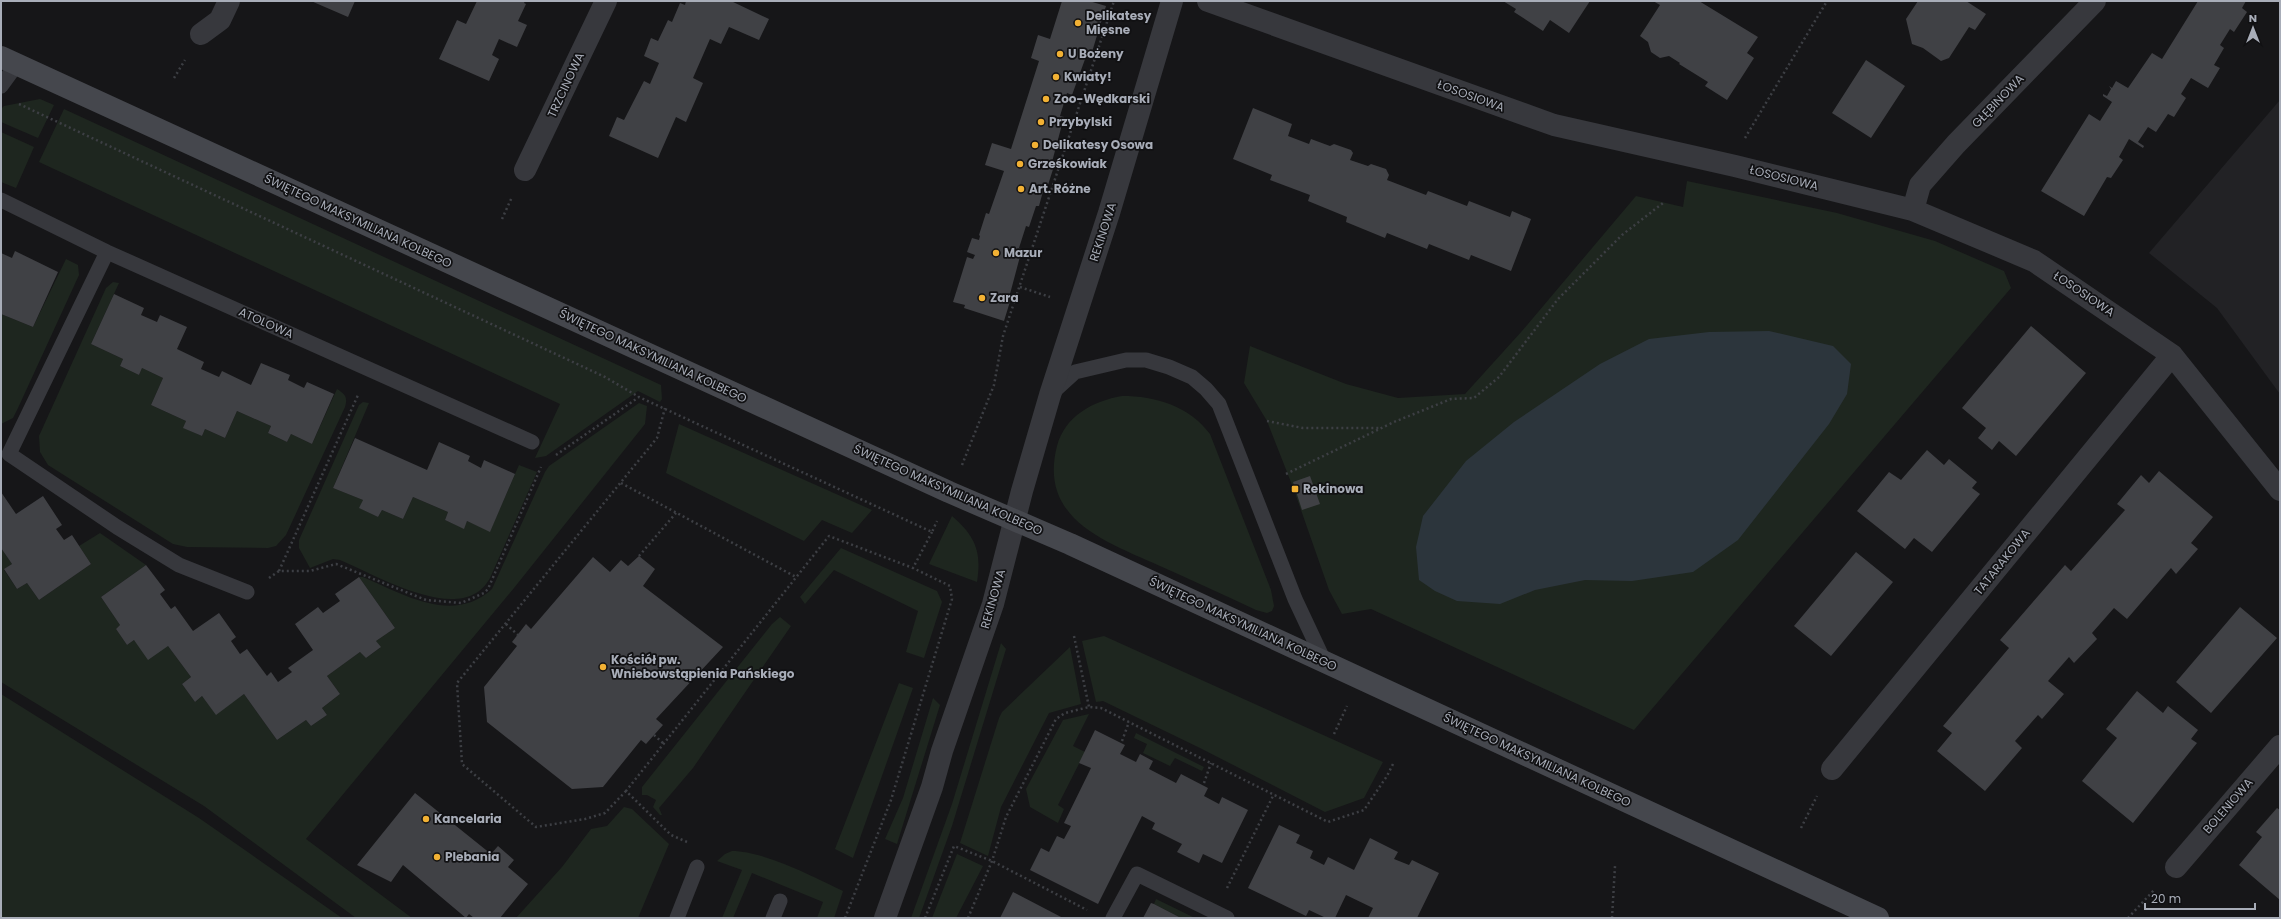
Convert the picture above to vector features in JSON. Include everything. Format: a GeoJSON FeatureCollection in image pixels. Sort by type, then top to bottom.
{"type":"FeatureCollection","features":[{"type":"Feature","properties":{"kind":"main road","name":"ŚWIĘTEGO MAKSYMILIANA KOLBEGO"},"geometry":{"type":"LineString","coordinates":[[9,60],[948,492],[1016,520],[1878,918]]}},
{"type":"Feature","properties":{"kind":"street"},"geometry":{"type":"LineString","coordinates":[[201,34],[220,20],[229,1]]}},
{"type":"Feature","properties":{"kind":"street","name":"TRZCINOWA"},"geometry":{"type":"LineString","coordinates":[[526,170],[606,1]]}},
{"type":"Feature","properties":{"kind":"street","name":"REKINOWA"},"geometry":{"type":"LineString","coordinates":[[885,918],[983,633],[1050,395],[1111,206],[1172,1]]}},
{"type":"Feature","properties":{"kind":"street","name":"ŁOSOSIOWA"},"geometry":{"type":"LineString","coordinates":[[1208,1],[1554,125],[1913,210],[2034,261],[2172,355],[2280,490]]}},
{"type":"Feature","properties":{"kind":"street","name":"GŁĘBINOWA"},"geometry":{"type":"LineString","coordinates":[[1913,210],[1920,185],[1956,144],[2095,1]]}},
{"type":"Feature","properties":{"kind":"street","name":"TATARAKOWA"},"geometry":{"type":"LineString","coordinates":[[1832,769],[2172,355]]}},
{"type":"Feature","properties":{"kind":"street","name":"BOLENIOWA"},"geometry":{"type":"LineString","coordinates":[[2176,867],[2280,746]]}},
{"type":"Feature","properties":{"kind":"lane"},"geometry":{"type":"LineString","coordinates":[[1,86],[9,60]]}},
{"type":"Feature","properties":{"kind":"lane","name":"ATOLOWA"},"geometry":{"type":"LineString","coordinates":[[1,200],[107,252],[532,442]]}},
{"type":"Feature","properties":{"kind":"lane"},"geometry":{"type":"LineString","coordinates":[[107,252],[5,452],[117,527],[179,564],[247,592]]}},
{"type":"Feature","properties":{"kind":"lane"},"geometry":{"type":"LineString","coordinates":[[1050,395],[1075,372],[1126,360],[1146,360],[1169,367],[1192,377],[1206,389],[1219,404],[1295,599],[1325,663]]}},
{"type":"Feature","properties":{"kind":"lane"},"geometry":{"type":"LineString","coordinates":[[677,918],[697,867]]}},
{"type":"Feature","properties":{"kind":"lane"},"geometry":{"type":"LineString","coordinates":[[1113,918],[1137,874],[1221,915]]}},
{"type":"Feature","properties":{"kind":"lane"},"geometry":{"type":"LineString","coordinates":[[773,918],[780,901]]}},
{"type":"Feature","properties":{"kind":"path"},"geometry":{"type":"LineString","coordinates":[[1744,139],[1827,1]]}},
{"type":"Feature","properties":{"kind":"path"},"geometry":{"type":"LineString","coordinates":[[15,103],[598,374],[639,397]]}},
{"type":"Feature","properties":{"kind":"path"},"geometry":{"type":"LineString","coordinates":[[1053,186],[1075,194]]}},
{"type":"Feature","properties":{"kind":"path"},"geometry":{"type":"LineString","coordinates":[[1286,474],[1383,428],[1451,399],[1474,398],[1499,377],[1558,299],[1622,234],[1663,203]]}},
{"type":"Feature","properties":{"kind":"path"},"geometry":{"type":"LineString","coordinates":[[1020,287],[1056,300]]}},
{"type":"Feature","properties":{"kind":"path"},"geometry":{"type":"LineString","coordinates":[[280,571],[361,389]]}},
{"type":"Feature","properties":{"kind":"path"},"geometry":{"type":"LineString","coordinates":[[665,408],[657,438],[457,684],[462,764],[536,827],[585,819],[605,813],[626,791],[829,536],[913,568],[950,586],[952,599],[891,800],[845,918]]}},
{"type":"Feature","properties":{"kind":"path"},"geometry":{"type":"LineString","coordinates":[[1267,421],[1303,428],[1383,428]]}},
{"type":"Feature","properties":{"kind":"path"},"geometry":{"type":"LineString","coordinates":[[535,466],[540,469]]}},
{"type":"Feature","properties":{"kind":"path"},"geometry":{"type":"LineString","coordinates":[[621,483],[796,577]]}},
{"type":"Feature","properties":{"kind":"path"},"geometry":{"type":"LineString","coordinates":[[639,556],[676,513]]}},
{"type":"Feature","properties":{"kind":"path"},"geometry":{"type":"LineString","coordinates":[[913,568],[932,532]]}},
{"type":"Feature","properties":{"kind":"path"},"geometry":{"type":"LineString","coordinates":[[506,624],[518,635]]}},
{"type":"Feature","properties":{"kind":"path"},"geometry":{"type":"LineString","coordinates":[[1074,636],[1089,707]]}},
{"type":"Feature","properties":{"kind":"path"},"geometry":{"type":"LineString","coordinates":[[1334,734],[1348,703]]}},
{"type":"Feature","properties":{"kind":"path"},"geometry":{"type":"LineString","coordinates":[[968,918],[992,861],[1006,817],[1056,720],[1066,713],[1089,707],[1101,708],[1328,822],[1364,810],[1387,776],[1394,762]]}},
{"type":"Feature","properties":{"kind":"path"},"geometry":{"type":"LineString","coordinates":[[1122,741],[1129,722]]}},
{"type":"Feature","properties":{"kind":"path"},"geometry":{"type":"LineString","coordinates":[[654,735],[664,744]]}},
{"type":"Feature","properties":{"kind":"path"},"geometry":{"type":"LineString","coordinates":[[1204,783],[1211,763]]}},
{"type":"Feature","properties":{"kind":"path"},"geometry":{"type":"LineString","coordinates":[[1801,828],[1832,769]]}},
{"type":"Feature","properties":{"kind":"path"},"geometry":{"type":"LineString","coordinates":[[626,791],[671,835],[690,843]]}},
{"type":"Feature","properties":{"kind":"path"},"geometry":{"type":"LineString","coordinates":[[1221,915],[1274,794]]}},
{"type":"Feature","properties":{"kind":"path"},"geometry":{"type":"LineString","coordinates":[[925,918],[954,846],[992,861],[1090,911]]}},
{"type":"Feature","properties":{"kind":"path"},"geometry":{"type":"LineString","coordinates":[[1612,918],[1615,866]]}},
{"type":"Feature","properties":{"kind":"path"},"geometry":{"type":"LineString","coordinates":[[2128,918],[2176,867]]}},
{"type":"Feature","properties":{"kind":"shaded area"},"geometry":{"type":"Polygon","coordinates":[[[40,99],[54,105],[38,138],[1,122],[1,109],[4,106],[40,99]]]}},
{"type":"Feature","properties":{"kind":"shaded area"},"geometry":{"type":"Polygon","coordinates":[[[2280,100],[2280,394],[2217,308],[2149,253],[2280,100]]]}},
{"type":"Feature","properties":{"kind":"shaded area"},"geometry":{"type":"Polygon","coordinates":[[[64,109],[661,385],[662,399],[660,402],[638,391],[546,456],[535,458],[560,404],[39,162],[64,109]]]}},
{"type":"Feature","properties":{"kind":"shaded area"},"geometry":{"type":"Polygon","coordinates":[[[1,132],[34,147],[16,188],[1,182],[1,132]]]}},
{"type":"Feature","properties":{"kind":"shaded area"},"geometry":{"type":"Polygon","coordinates":[[[1687,181],[1837,213],[1935,241],[2004,271],[2011,288],[1634,730],[1371,609],[1342,614],[1329,590],[1294,490],[1267,421],[1244,383],[1250,346],[1346,384],[1398,398],[1465,394],[1522,331],[1636,196],[1683,207],[1687,181]]]}},
{"type":"Feature","properties":{"kind":"shaded area"},"geometry":{"type":"Polygon","coordinates":[[[66,259],[78,265],[79,275],[13,418],[1,424],[1,314],[33,327],[66,259]]]}},
{"type":"Feature","properties":{"kind":"shaded area"},"geometry":{"type":"Polygon","coordinates":[[[113,282],[119,283],[91,344],[123,359],[120,366],[139,375],[142,368],[163,378],[151,405],[186,421],[184,428],[202,436],[205,429],[225,438],[237,411],[271,426],[268,433],[287,442],[291,434],[312,444],[337,389],[345,396],[345,407],[286,535],[276,546],[268,548],[187,547],[173,544],[48,465],[40,452],[39,436],[106,288],[113,282]]]}},
{"type":"Feature","properties":{"kind":"shaded area"},"geometry":{"type":"Polygon","coordinates":[[[1769,331],[1833,346],[1851,364],[1847,394],[1829,424],[1738,540],[1693,572],[1632,581],[1585,580],[1535,590],[1500,604],[1457,601],[1435,591],[1419,580],[1416,547],[1423,516],[1466,461],[1514,422],[1600,364],[1649,339],[1709,332],[1769,331]]]}},
{"type":"Feature","properties":{"kind":"shaded area"},"geometry":{"type":"Polygon","coordinates":[[[1135,396],[1171,404],[1192,416],[1202,424],[1210,434],[1271,590],[1274,606],[1272,611],[1267,613],[1256,610],[1119,548],[1099,537],[1082,525],[1067,510],[1058,493],[1054,471],[1057,446],[1061,435],[1073,418],[1091,406],[1111,398],[1135,396]]]}},
{"type":"Feature","properties":{"kind":"shaded area"},"geometry":{"type":"Polygon","coordinates":[[[363,402],[369,403],[333,488],[363,500],[360,508],[378,517],[382,510],[403,519],[413,497],[448,512],[445,520],[463,528],[467,521],[490,531],[519,465],[537,472],[490,578],[477,592],[460,598],[440,598],[419,593],[397,585],[340,560],[333,559],[310,568],[299,548],[299,540],[359,405],[363,402]]]}},
{"type":"Feature","properties":{"kind":"shaded area"},"geometry":{"type":"Polygon","coordinates":[[[639,403],[647,406],[645,424],[514,588],[306,839],[412,918],[356,918],[204,806],[1,682],[1,548],[12,564],[4,570],[17,589],[27,583],[39,600],[91,564],[79,546],[100,533],[146,565],[101,597],[120,625],[116,629],[127,645],[134,640],[168,646],[191,677],[182,684],[195,702],[202,696],[216,714],[244,694],[277,740],[306,720],[311,726],[327,715],[322,708],[340,694],[327,676],[360,652],[366,658],[380,648],[376,641],[395,628],[359,577],[363,577],[411,598],[428,603],[445,606],[461,605],[477,600],[492,589],[549,466],[639,403]]]}},
{"type":"Feature","properties":{"kind":"shaded area"},"geometry":{"type":"Polygon","coordinates":[[[679,424],[872,510],[852,533],[822,520],[804,541],[666,473],[679,424]]]}},
{"type":"Feature","properties":{"kind":"shaded area"},"geometry":{"type":"Polygon","coordinates":[[[952,516],[966,530],[975,545],[978,561],[977,582],[929,564],[952,516]]]}},
{"type":"Feature","properties":{"kind":"shaded area"},"geometry":{"type":"Polygon","coordinates":[[[841,548],[937,591],[942,602],[924,658],[906,652],[918,611],[834,570],[805,604],[800,597],[841,548]]]}},
{"type":"Feature","properties":{"kind":"shaded area"},"geometry":{"type":"Polygon","coordinates":[[[780,617],[791,626],[693,768],[659,808],[662,815],[660,815],[653,807],[656,800],[647,795],[642,795],[642,787],[772,624],[780,617]]]}},
{"type":"Feature","properties":{"kind":"shaded area"},"geometry":{"type":"Polygon","coordinates":[[[1104,636],[1383,762],[1364,798],[1325,812],[1200,748],[1103,701],[1096,702],[1082,641],[1104,636]]]}},
{"type":"Feature","properties":{"kind":"shaded area"},"geometry":{"type":"Polygon","coordinates":[[[1001,643],[1006,649],[952,826],[919,918],[911,918],[952,804],[1001,643]]]}},
{"type":"Feature","properties":{"kind":"shaded area"},"geometry":{"type":"Polygon","coordinates":[[[1070,647],[1081,704],[1049,713],[1001,807],[988,856],[960,843],[1002,712],[1070,647]]]}},
{"type":"Feature","properties":{"kind":"shaded area"},"geometry":{"type":"Polygon","coordinates":[[[899,683],[913,688],[853,858],[835,849],[899,683]]]}},
{"type":"Feature","properties":{"kind":"shaded area"},"geometry":{"type":"Polygon","coordinates":[[[1,694],[199,818],[342,918],[1,918],[1,694]]]}},
{"type":"Feature","properties":{"kind":"shaded area"},"geometry":{"type":"Polygon","coordinates":[[[933,698],[940,705],[897,844],[885,839],[903,798],[933,698]]]}},
{"type":"Feature","properties":{"kind":"shaded area"},"geometry":{"type":"Polygon","coordinates":[[[1089,714],[1073,746],[1085,752],[1058,805],[1064,809],[1058,823],[1030,807],[1026,789],[1063,720],[1089,714]]]}},
{"type":"Feature","properties":{"kind":"shaded area"},"geometry":{"type":"Polygon","coordinates":[[[1136,733],[1204,767],[1202,771],[1175,758],[1170,766],[1143,753],[1147,744],[1134,738],[1136,733]]]}},
{"type":"Feature","properties":{"kind":"shaded area"},"geometry":{"type":"Polygon","coordinates":[[[624,807],[632,809],[669,844],[638,918],[516,918],[562,867],[591,829],[607,826],[624,807]]]}},
{"type":"Feature","properties":{"kind":"shaded area"},"geometry":{"type":"Polygon","coordinates":[[[732,851],[759,855],[774,860],[804,872],[843,891],[834,918],[817,918],[823,902],[752,873],[733,918],[722,918],[742,870],[717,861],[725,854],[732,851]]]}},
{"type":"Feature","properties":{"kind":"shaded area"},"geometry":{"type":"Polygon","coordinates":[[[957,854],[983,866],[956,918],[932,918],[957,854]]]}},
{"type":"Feature","properties":{"kind":"shaded area"},"geometry":{"type":"Polygon","coordinates":[[[1156,899],[1195,918],[1181,918],[1154,904],[1156,899]]]}},
{"type":"Feature","properties":{"kind":"building"},"geometry":{"type":"Polygon","coordinates":[[[311,1],[355,1],[348,17],[311,1]]]}},
{"type":"Feature","properties":{"kind":"building"},"geometry":{"type":"Polygon","coordinates":[[[477,1],[525,1],[524,3],[526,4],[518,21],[527,25],[517,47],[499,39],[492,55],[499,59],[489,81],[439,59],[457,20],[466,24],[477,1]]]}},
{"type":"Feature","properties":{"kind":"building"},"geometry":{"type":"Polygon","coordinates":[[[686,1],[731,1],[769,19],[759,40],[729,27],[721,44],[710,39],[693,78],[703,83],[686,122],[676,117],[658,158],[609,136],[617,117],[624,120],[644,81],[650,84],[659,63],[644,56],[651,38],[658,41],[668,20],[672,22],[680,3],[685,5],[686,1]]]}},
{"type":"Feature","properties":{"kind":"building"},"geometry":{"type":"Polygon","coordinates":[[[1062,1],[1089,1],[1106,6],[1092,52],[1088,51],[1072,95],[1067,93],[1060,116],[1064,117],[1052,162],[1055,163],[1048,185],[1045,184],[1039,206],[1036,206],[1029,227],[1026,226],[1019,248],[1022,249],[1010,294],[1012,295],[1004,321],[964,308],[965,305],[953,302],[967,257],[973,259],[975,255],[967,252],[972,238],[979,240],[979,235],[986,213],[989,214],[1004,171],[985,165],[992,143],[1011,149],[1039,61],[1031,58],[1038,35],[1050,39],[1062,1]]]}},
{"type":"Feature","properties":{"kind":"building"},"geometry":{"type":"Polygon","coordinates":[[[1503,1],[1590,1],[1569,33],[1550,20],[1543,31],[1514,12],[1516,9],[1503,1]]]}},
{"type":"Feature","properties":{"kind":"building"},"geometry":{"type":"Polygon","coordinates":[[[1653,1],[1699,1],[1758,37],[1747,53],[1754,58],[1727,100],[1705,86],[1708,82],[1669,56],[1660,58],[1651,52],[1648,42],[1640,36],[1660,5],[1653,1]]]}},
{"type":"Feature","properties":{"kind":"building"},"geometry":{"type":"Polygon","coordinates":[[[1918,1],[1966,1],[1986,14],[1975,30],[1969,27],[1949,58],[1941,61],[1923,48],[1912,44],[1906,19],[1918,1]]]}},
{"type":"Feature","properties":{"kind":"building"},"geometry":{"type":"Polygon","coordinates":[[[2198,1],[2246,1],[2242,8],[2247,12],[2234,32],[2230,29],[2220,45],[2224,48],[2214,65],[2220,68],[2208,88],[2191,78],[2181,94],[2186,98],[2174,117],[2168,114],[2156,132],[2148,127],[2138,142],[2144,146],[2143,148],[2129,139],[2119,157],[2123,160],[2111,178],[2107,177],[2084,216],[2041,191],[2089,114],[2100,121],[2112,102],[2103,96],[2103,94],[2107,96],[2111,89],[2109,86],[2112,88],[2116,81],[2128,88],[2152,53],[2162,59],[2198,1]]]}},
{"type":"Feature","properties":{"kind":"building"},"geometry":{"type":"Polygon","coordinates":[[[1866,60],[1905,86],[1871,138],[1832,113],[1866,60]]]}},
{"type":"Feature","properties":{"kind":"building"},"geometry":{"type":"Polygon","coordinates":[[[1253,108],[1292,124],[1288,136],[1309,144],[1311,139],[1330,146],[1334,144],[1351,150],[1353,153],[1350,160],[1368,166],[1371,164],[1386,169],[1389,175],[1387,180],[1426,195],[1428,191],[1467,206],[1469,201],[1510,217],[1512,211],[1531,219],[1511,271],[1471,255],[1469,260],[1429,244],[1427,249],[1387,233],[1385,238],[1346,222],[1347,217],[1308,201],[1310,195],[1270,180],[1272,175],[1233,159],[1253,108]]]}},
{"type":"Feature","properties":{"kind":"building"},"geometry":{"type":"Polygon","coordinates":[[[15,251],[58,272],[33,327],[1,314],[1,253],[12,258],[15,251]]]}},
{"type":"Feature","properties":{"kind":"building"},"geometry":{"type":"Polygon","coordinates":[[[114,294],[144,308],[141,315],[157,322],[160,315],[187,327],[177,349],[204,362],[201,369],[219,377],[222,371],[251,385],[261,363],[290,375],[288,380],[304,388],[307,382],[334,394],[312,444],[291,434],[287,442],[268,433],[271,426],[237,411],[225,438],[205,429],[202,436],[183,428],[186,421],[151,405],[163,378],[142,368],[139,375],[120,366],[123,359],[91,344],[114,294]]]}},
{"type":"Feature","properties":{"kind":"building"},"geometry":{"type":"Polygon","coordinates":[[[2031,326],[2086,373],[2016,456],[1999,441],[1992,450],[1978,438],[1986,428],[1962,408],[2031,326]]]}},
{"type":"Feature","properties":{"kind":"building"},"geometry":{"type":"Polygon","coordinates":[[[355,438],[427,470],[439,442],[470,456],[468,461],[481,468],[484,460],[515,474],[490,532],[467,521],[464,529],[445,520],[448,512],[413,497],[403,519],[382,510],[378,517],[359,508],[363,500],[333,488],[355,438]]]}},
{"type":"Feature","properties":{"kind":"building"},"geometry":{"type":"Polygon","coordinates":[[[1927,450],[1944,465],[1949,459],[1977,482],[1972,488],[1980,494],[1932,552],[1914,538],[1905,549],[1857,511],[1889,472],[1901,480],[1927,450]]]}},
{"type":"Feature","properties":{"kind":"building"},"geometry":{"type":"Polygon","coordinates":[[[2159,471],[2213,517],[2191,543],[2198,549],[2176,574],[2171,568],[2127,619],[2114,608],[2092,633],[2097,639],[2074,663],[2069,657],[2048,681],[2064,694],[2042,719],[2038,715],[2015,741],[2022,748],[1985,791],[1937,751],[1952,733],[1943,726],[2009,648],[2000,640],[2065,565],[2071,571],[2125,510],[2117,504],[2141,475],[2149,483],[2159,471]]]}},
{"type":"Feature","properties":{"kind":"building"},"geometry":{"type":"Polygon","coordinates":[[[1310,476],[1320,504],[1302,510],[1293,482],[1310,476]]]}},
{"type":"Feature","properties":{"kind":"building"},"geometry":{"type":"Polygon","coordinates":[[[1,492],[16,514],[43,496],[62,525],[56,529],[64,540],[72,535],[91,564],[39,600],[27,583],[17,589],[4,569],[12,564],[1,548],[1,492]]]}},
{"type":"Feature","properties":{"kind":"building"},"geometry":{"type":"Polygon","coordinates":[[[1856,552],[1893,582],[1831,656],[1794,626],[1856,552]]]}},
{"type":"Feature","properties":{"kind":"building","name":"Kościół pw. Wniebowstąpienia Pańskiego"},"geometry":{"type":"Polygon","coordinates":[[[639,556],[655,569],[643,586],[723,647],[656,719],[663,725],[646,744],[641,740],[603,787],[572,789],[487,722],[484,687],[517,646],[512,642],[526,624],[531,629],[593,557],[610,572],[621,560],[628,566],[639,556]]]}},
{"type":"Feature","properties":{"kind":"building"},"geometry":{"type":"Polygon","coordinates":[[[146,565],[165,590],[160,594],[171,609],[175,606],[193,631],[219,613],[236,637],[231,641],[240,654],[247,649],[267,676],[271,672],[278,682],[292,672],[288,668],[313,650],[295,624],[318,607],[323,613],[340,601],[335,594],[359,577],[395,628],[376,641],[381,647],[366,658],[360,652],[327,676],[340,694],[322,708],[327,715],[311,726],[306,720],[277,740],[244,694],[216,715],[202,696],[195,702],[182,684],[191,677],[168,646],[148,660],[134,640],[127,645],[116,629],[120,625],[101,597],[146,565]]]}},
{"type":"Feature","properties":{"kind":"building"},"geometry":{"type":"Polygon","coordinates":[[[2240,607],[2277,638],[2211,713],[2176,682],[2240,607]]]}},
{"type":"Feature","properties":{"kind":"building"},"geometry":{"type":"Polygon","coordinates":[[[2137,691],[2163,713],[2168,706],[2198,730],[2191,739],[2197,743],[2133,823],[2082,781],[2117,738],[2106,729],[2137,691]]]}},
{"type":"Feature","properties":{"kind":"building"},"geometry":{"type":"Polygon","coordinates":[[[1095,730],[1125,745],[1120,754],[1136,762],[1140,754],[1153,761],[1149,769],[1176,783],[1181,774],[1208,788],[1204,796],[1219,804],[1222,797],[1248,810],[1222,863],[1203,854],[1199,863],[1177,852],[1182,844],[1152,829],[1155,823],[1142,816],[1098,904],[1030,870],[1041,848],[1049,852],[1057,836],[1064,839],[1071,826],[1064,823],[1091,768],[1079,763],[1095,730]]]}},
{"type":"Feature","properties":{"kind":"building","name":"Plebania"},"geometry":{"type":"Polygon","coordinates":[[[415,793],[491,854],[498,846],[514,860],[508,867],[528,884],[500,918],[474,918],[469,914],[466,918],[403,865],[391,882],[357,865],[415,793]]]}},
{"type":"Feature","properties":{"kind":"building"},"geometry":{"type":"Polygon","coordinates":[[[2277,808],[2280,810],[2280,900],[2239,865],[2262,837],[2256,832],[2277,808]]]}},
{"type":"Feature","properties":{"kind":"building"},"geometry":{"type":"Polygon","coordinates":[[[1279,825],[1300,835],[1296,843],[1313,851],[1310,858],[1324,865],[1328,857],[1354,870],[1370,838],[1398,852],[1394,859],[1409,865],[1412,860],[1439,873],[1417,918],[1368,918],[1373,908],[1346,895],[1335,918],[1326,918],[1309,910],[1306,916],[1248,888],[1279,825]]]}},
{"type":"Feature","properties":{"kind":"building"},"geometry":{"type":"Polygon","coordinates":[[[1013,892],[1063,918],[1000,918],[1013,892]]]}},
{"type":"Feature","properties":{"kind":"building"},"geometry":{"type":"Polygon","coordinates":[[[1151,903],[1154,904],[1181,918],[1143,918],[1151,903]]]}},
{"type":"Feature","properties":{"kind":"place","name":"Delikatesy Mięsne"},"geometry":{"type":"Point","coordinates":[1078,23]}},
{"type":"Feature","properties":{"kind":"place","name":"U Bożeny"},"geometry":{"type":"Point","coordinates":[1060,54]}},
{"type":"Feature","properties":{"kind":"place","name":"Kwiaty!"},"geometry":{"type":"Point","coordinates":[1056,77]}},
{"type":"Feature","properties":{"kind":"place","name":"Zoo-Wędkarski"},"geometry":{"type":"Point","coordinates":[1046,99]}},
{"type":"Feature","properties":{"kind":"place","name":"Przybylski"},"geometry":{"type":"Point","coordinates":[1041,122]}},
{"type":"Feature","properties":{"kind":"place","name":"Delikatesy Osowa"},"geometry":{"type":"Point","coordinates":[1035,145]}},
{"type":"Feature","properties":{"kind":"place","name":"Grześkowiak"},"geometry":{"type":"Point","coordinates":[1020,164]}},
{"type":"Feature","properties":{"kind":"place","name":"Art. Różne"},"geometry":{"type":"Point","coordinates":[1021,189]}},
{"type":"Feature","properties":{"kind":"place","name":"Mazur"},"geometry":{"type":"Point","coordinates":[996,253]}},
{"type":"Feature","properties":{"kind":"place","name":"Zara"},"geometry":{"type":"Point","coordinates":[982,298]}},
{"type":"Feature","properties":{"kind":"place","name":"Rekinowa"},"geometry":{"type":"Point","coordinates":[1295,489]}},
{"type":"Feature","properties":{"kind":"place","name":"Kościół pw. Wniebowstąpienia Pańskiego"},"geometry":{"type":"Point","coordinates":[603,667]}},
{"type":"Feature","properties":{"kind":"place","name":"Kancelaria"},"geometry":{"type":"Point","coordinates":[426,819]}},
{"type":"Feature","properties":{"kind":"place","name":"Plebania"},"geometry":{"type":"Point","coordinates":[437,857]}}]}
